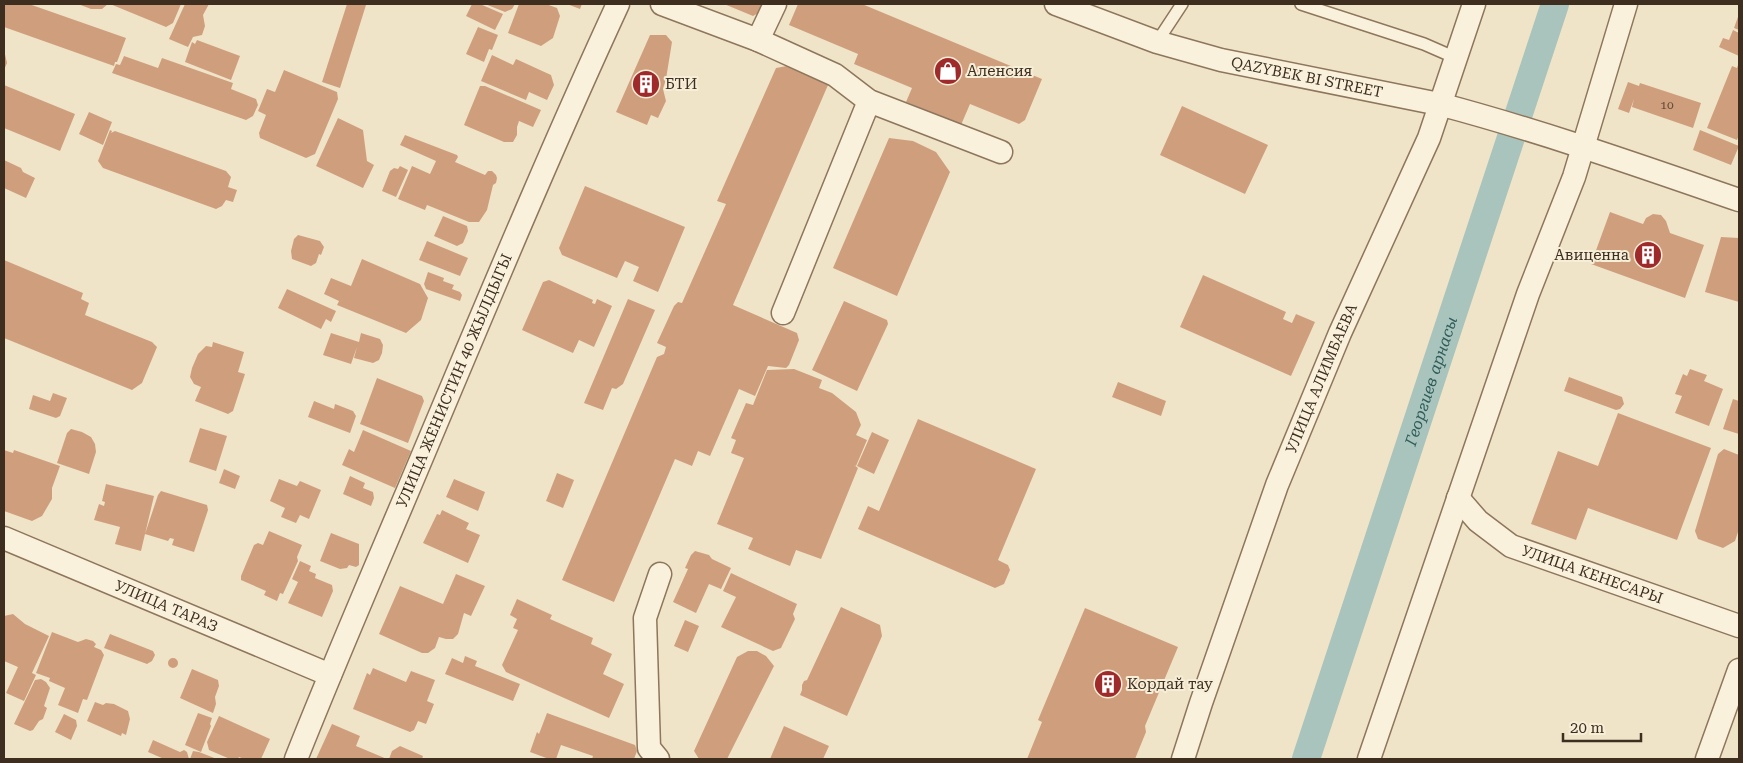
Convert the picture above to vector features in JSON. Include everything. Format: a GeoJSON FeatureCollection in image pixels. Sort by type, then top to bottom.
{"type":"FeatureCollection","features":[{"type":"Feature","properties":{"kind":"street","name":"УЛИЦА ЖЕНИСТИН 40 ЖЫЛДЫГЫ"},"geometry":{"type":"LineString","coordinates":[[296,759],[572,104],[618,4]]}},
{"type":"Feature","properties":{"kind":"street"},"geometry":{"type":"LineString","coordinates":[[662,4],[758,40],[835,75],[869,101],[1001,152]]}},
{"type":"Feature","properties":{"kind":"street"},"geometry":{"type":"LineString","coordinates":[[758,40],[775,4]]}},
{"type":"Feature","properties":{"kind":"street","name":"QAZYBEK BI STREET"},"geometry":{"type":"LineString","coordinates":[[1056,4],[1158,42],[1221,60],[1439,104],[1573,143],[1739,200]]}},
{"type":"Feature","properties":{"kind":"street","name":"УЛИЦА АЛИМБАЕВА"},"geometry":{"type":"LineString","coordinates":[[1183,759],[1277,484],[1340,333],[1429,138],[1474,4]]}},
{"type":"Feature","properties":{"kind":"street"},"geometry":{"type":"LineString","coordinates":[[1370,759],[1528,294],[1574,177],[1573,143],[1626,4]]}},
{"type":"Feature","properties":{"kind":"street"},"geometry":{"type":"LineString","coordinates":[[783,312],[869,101]]}},
{"type":"Feature","properties":{"kind":"street","name":"УЛИЦА КЕНЕСАРЫ"},"geometry":{"type":"LineString","coordinates":[[1458,498],[1478,521],[1511,546],[1739,626]]}},
{"type":"Feature","properties":{"kind":"street","name":"УЛИЦА ТАРАЗ"},"geometry":{"type":"LineString","coordinates":[[4,538],[330,675]]}},
{"type":"Feature","properties":{"kind":"street"},"geometry":{"type":"LineString","coordinates":[[658,759],[649,748],[645,618],[660,574]]}},
{"type":"Feature","properties":{"kind":"street"},"geometry":{"type":"LineString","coordinates":[[1707,759],[1739,670]]}},
{"type":"Feature","properties":{"kind":"lane"},"geometry":{"type":"LineString","coordinates":[[1158,42],[1182,4]]}},
{"type":"Feature","properties":{"kind":"lane"},"geometry":{"type":"LineString","coordinates":[[1301,4],[1424,44],[1456,58]]}},
{"type":"Feature","properties":{"kind":"building"},"geometry":{"type":"Polygon","coordinates":[[[4,4],[29,4],[126,38],[117,62],[115,62],[114,66],[4,27],[4,4]]]}},
{"type":"Feature","properties":{"kind":"building"},"geometry":{"type":"Polygon","coordinates":[[[78,4],[108,4],[102,9],[91,9],[78,4]]]}},
{"type":"Feature","properties":{"kind":"building"},"geometry":{"type":"Polygon","coordinates":[[[110,4],[181,4],[173,23],[166,27],[110,4]]]}},
{"type":"Feature","properties":{"kind":"building"},"geometry":{"type":"Polygon","coordinates":[[[185,4],[209,4],[203,15],[205,26],[202,35],[193,37],[188,47],[169,39],[185,4]]]}},
{"type":"Feature","properties":{"kind":"building"},"geometry":{"type":"Polygon","coordinates":[[[347,4],[366,5],[340,88],[322,82],[347,4]]]}},
{"type":"Feature","properties":{"kind":"building"},"geometry":{"type":"Polygon","coordinates":[[[472,4],[480,4],[503,14],[495,30],[466,16],[472,4]]]}},
{"type":"Feature","properties":{"kind":"building"},"geometry":{"type":"Polygon","coordinates":[[[485,4],[515,4],[512,9],[505,12],[485,4]]]}},
{"type":"Feature","properties":{"kind":"building"},"geometry":{"type":"Polygon","coordinates":[[[519,4],[546,4],[557,8],[560,16],[553,38],[541,46],[508,33],[519,4]]]}},
{"type":"Feature","properties":{"kind":"building"},"geometry":{"type":"Polygon","coordinates":[[[567,4],[582,4],[580,9],[567,4]]]}},
{"type":"Feature","properties":{"kind":"building"},"geometry":{"type":"Polygon","coordinates":[[[724,4],[765,4],[762,11],[753,16],[724,4]]]}},
{"type":"Feature","properties":{"kind":"building","name":"Аленсия"},"geometry":{"type":"Polygon","coordinates":[[[798,4],[862,4],[1042,79],[1025,120],[1019,124],[970,104],[961,125],[906,102],[912,88],[854,64],[858,54],[789,25],[798,4]]]}},
{"type":"Feature","properties":{"kind":"building"},"geometry":{"type":"Polygon","coordinates":[[[1739,14],[1739,30],[1734,28],[1739,14]]]}},
{"type":"Feature","properties":{"kind":"building"},"geometry":{"type":"Polygon","coordinates":[[[478,27],[498,35],[492,50],[489,49],[484,62],[466,54],[478,27]]]}},
{"type":"Feature","properties":{"kind":"building"},"geometry":{"type":"Polygon","coordinates":[[[1733,30],[1739,33],[1739,56],[1719,47],[1723,38],[1729,40],[1733,30]]]}},
{"type":"Feature","properties":{"kind":"building","name":"БТИ"},"geometry":{"type":"Polygon","coordinates":[[[650,35],[666,35],[672,42],[663,89],[666,101],[658,118],[651,115],[647,125],[616,112],[650,35]]]}},
{"type":"Feature","properties":{"kind":"building"},"geometry":{"type":"Polygon","coordinates":[[[197,40],[240,56],[231,80],[185,62],[192,42],[195,44],[197,40]]]}},
{"type":"Feature","properties":{"kind":"building"},"geometry":{"type":"Polygon","coordinates":[[[4,50],[7,63],[4,70],[4,50]]]}},
{"type":"Feature","properties":{"kind":"building"},"geometry":{"type":"Polygon","coordinates":[[[492,55],[513,65],[516,59],[551,75],[554,85],[547,100],[529,92],[526,100],[481,81],[492,55]]]}},
{"type":"Feature","properties":{"kind":"building"},"geometry":{"type":"Polygon","coordinates":[[[124,56],[158,68],[162,58],[233,83],[231,89],[256,99],[258,105],[253,116],[246,120],[112,73],[116,64],[120,65],[124,56]]]}},
{"type":"Feature","properties":{"kind":"building"},"geometry":{"type":"Polygon","coordinates":[[[1739,62],[1739,135],[1737,140],[1707,128],[1732,66],[1737,68],[1739,62]]]}},
{"type":"Feature","properties":{"kind":"building"},"geometry":{"type":"Polygon","coordinates":[[[803,63],[823,83],[828,85],[733,305],[797,333],[799,340],[786,368],[768,366],[755,396],[739,389],[710,456],[698,451],[692,466],[675,459],[614,602],[562,580],[657,357],[664,354],[666,347],[657,343],[674,306],[678,302],[682,303],[726,204],[717,201],[776,68],[803,63]]]}},
{"type":"Feature","properties":{"kind":"building"},"geometry":{"type":"Polygon","coordinates":[[[284,70],[337,92],[338,99],[315,154],[306,158],[260,138],[259,133],[266,115],[258,111],[267,89],[275,92],[284,70]]]}},
{"type":"Feature","properties":{"kind":"building"},"geometry":{"type":"Polygon","coordinates":[[[1628,82],[1639,86],[1640,83],[1701,103],[1693,128],[1632,107],[1634,99],[1629,113],[1618,109],[1628,82]]]}},
{"type":"Feature","properties":{"kind":"building"},"geometry":{"type":"Polygon","coordinates":[[[4,85],[75,114],[60,151],[4,128],[4,85]]]}},
{"type":"Feature","properties":{"kind":"building"},"geometry":{"type":"Polygon","coordinates":[[[480,86],[485,86],[541,110],[533,127],[519,121],[517,135],[513,142],[504,142],[464,125],[480,86]]]}},
{"type":"Feature","properties":{"kind":"building"},"geometry":{"type":"Polygon","coordinates":[[[1182,106],[1268,145],[1245,194],[1160,155],[1182,106]]]}},
{"type":"Feature","properties":{"kind":"building"},"geometry":{"type":"Polygon","coordinates":[[[89,112],[112,122],[103,145],[79,134],[89,112]]]}},
{"type":"Feature","properties":{"kind":"building"},"geometry":{"type":"Polygon","coordinates":[[[338,118],[363,130],[367,161],[374,165],[363,188],[316,166],[338,118]]]}},
{"type":"Feature","properties":{"kind":"building"},"geometry":{"type":"Polygon","coordinates":[[[110,130],[112,131],[111,133],[115,131],[226,171],[231,177],[228,187],[237,190],[233,202],[226,200],[222,206],[216,209],[103,168],[98,161],[110,130]]]}},
{"type":"Feature","properties":{"kind":"building"},"geometry":{"type":"Polygon","coordinates":[[[1700,130],[1739,146],[1731,165],[1693,150],[1700,130]]]}},
{"type":"Feature","properties":{"kind":"building"},"geometry":{"type":"Polygon","coordinates":[[[405,135],[457,155],[458,157],[455,162],[485,175],[488,171],[492,171],[496,175],[496,183],[493,185],[487,210],[479,222],[469,222],[427,205],[425,210],[398,199],[412,166],[430,174],[436,161],[400,145],[405,135]]]}},
{"type":"Feature","properties":{"kind":"building"},"geometry":{"type":"Polygon","coordinates":[[[889,138],[913,141],[936,152],[950,172],[897,296],[833,268],[889,138]]]}},
{"type":"Feature","properties":{"kind":"building"},"geometry":{"type":"Polygon","coordinates":[[[4,160],[21,168],[23,172],[35,178],[26,198],[4,188],[4,160]]]}},
{"type":"Feature","properties":{"kind":"building"},"geometry":{"type":"Polygon","coordinates":[[[400,166],[408,170],[396,197],[382,191],[390,171],[394,168],[398,169],[400,166]]]}},
{"type":"Feature","properties":{"kind":"building"},"geometry":{"type":"Polygon","coordinates":[[[585,186],[685,227],[658,292],[633,281],[639,267],[625,261],[617,278],[562,255],[559,248],[585,186]]]}},
{"type":"Feature","properties":{"kind":"building","name":"Авиценна"},"geometry":{"type":"Polygon","coordinates":[[[1610,212],[1643,224],[1646,218],[1653,214],[1661,215],[1666,221],[1670,233],[1704,245],[1685,298],[1591,264],[1610,212]]]}},
{"type":"Feature","properties":{"kind":"building"},"geometry":{"type":"Polygon","coordinates":[[[443,216],[467,226],[468,231],[463,243],[457,246],[434,236],[443,216]]]}},
{"type":"Feature","properties":{"kind":"building"},"geometry":{"type":"Polygon","coordinates":[[[298,235],[320,241],[324,247],[316,263],[311,266],[292,259],[291,251],[294,239],[298,235]]]}},
{"type":"Feature","properties":{"kind":"building"},"geometry":{"type":"Polygon","coordinates":[[[1721,237],[1739,238],[1739,302],[1705,292],[1721,237]]]}},
{"type":"Feature","properties":{"kind":"building"},"geometry":{"type":"Polygon","coordinates":[[[427,241],[468,258],[460,276],[419,260],[427,241]]]}},
{"type":"Feature","properties":{"kind":"building"},"geometry":{"type":"Polygon","coordinates":[[[362,259],[420,284],[428,298],[421,320],[406,333],[337,305],[339,301],[324,294],[331,278],[351,286],[362,259]]]}},
{"type":"Feature","properties":{"kind":"building"},"geometry":{"type":"Polygon","coordinates":[[[4,260],[83,293],[81,299],[89,303],[85,315],[152,342],[157,347],[142,383],[132,390],[4,338],[4,260]]]}},
{"type":"Feature","properties":{"kind":"building"},"geometry":{"type":"Polygon","coordinates":[[[428,272],[444,278],[443,281],[454,285],[452,289],[460,292],[462,295],[460,301],[426,289],[424,284],[428,272]]]}},
{"type":"Feature","properties":{"kind":"building"},"geometry":{"type":"Polygon","coordinates":[[[1203,275],[1286,312],[1283,319],[1292,323],[1296,314],[1315,322],[1291,376],[1180,327],[1203,275]]]}},
{"type":"Feature","properties":{"kind":"building"},"geometry":{"type":"Polygon","coordinates":[[[549,280],[593,300],[592,303],[595,304],[597,299],[612,306],[594,347],[579,340],[573,353],[522,330],[543,282],[549,280]]]}},
{"type":"Feature","properties":{"kind":"building"},"geometry":{"type":"Polygon","coordinates":[[[287,289],[336,311],[331,322],[326,319],[321,329],[278,308],[287,289]]]}},
{"type":"Feature","properties":{"kind":"building"},"geometry":{"type":"Polygon","coordinates":[[[628,299],[655,310],[623,384],[616,389],[612,388],[603,410],[584,403],[628,299]]]}},
{"type":"Feature","properties":{"kind":"building"},"geometry":{"type":"Polygon","coordinates":[[[844,301],[887,320],[888,324],[857,391],[812,370],[844,301]]]}},
{"type":"Feature","properties":{"kind":"building"},"geometry":{"type":"Polygon","coordinates":[[[331,333],[359,342],[361,333],[380,339],[383,345],[379,360],[373,363],[354,358],[357,347],[351,364],[323,355],[331,333]]]}},
{"type":"Feature","properties":{"kind":"building"},"geometry":{"type":"Polygon","coordinates":[[[213,342],[244,352],[238,372],[245,374],[233,411],[228,414],[195,401],[201,387],[194,384],[190,377],[198,354],[206,346],[212,347],[213,342]]]}},
{"type":"Feature","properties":{"kind":"building"},"geometry":{"type":"Polygon","coordinates":[[[794,369],[822,380],[819,388],[832,393],[856,412],[861,425],[856,435],[867,440],[856,466],[854,465],[858,468],[821,559],[796,550],[790,566],[748,549],[753,538],[717,524],[744,458],[731,453],[736,440],[731,438],[746,403],[753,405],[767,370],[794,369]]]}},
{"type":"Feature","properties":{"kind":"building"},"geometry":{"type":"Polygon","coordinates":[[[1690,369],[1707,375],[1704,381],[1723,389],[1709,426],[1675,413],[1682,396],[1675,394],[1683,374],[1687,376],[1690,369]]]}},
{"type":"Feature","properties":{"kind":"building"},"geometry":{"type":"Polygon","coordinates":[[[1569,377],[1622,397],[1624,404],[1620,409],[1616,410],[1564,391],[1569,377]]]}},
{"type":"Feature","properties":{"kind":"building"},"geometry":{"type":"Polygon","coordinates":[[[377,378],[422,396],[424,401],[408,443],[360,424],[377,378]]]}},
{"type":"Feature","properties":{"kind":"building"},"geometry":{"type":"Polygon","coordinates":[[[1118,382],[1166,401],[1161,416],[1112,397],[1118,382]]]}},
{"type":"Feature","properties":{"kind":"building"},"geometry":{"type":"Polygon","coordinates":[[[53,393],[67,398],[60,416],[56,418],[29,409],[33,395],[50,401],[53,393]]]}},
{"type":"Feature","properties":{"kind":"building"},"geometry":{"type":"Polygon","coordinates":[[[1733,399],[1739,401],[1739,434],[1723,429],[1733,399]]]}},
{"type":"Feature","properties":{"kind":"building"},"geometry":{"type":"Polygon","coordinates":[[[314,401],[334,409],[335,404],[353,411],[356,416],[350,433],[308,417],[314,401]]]}},
{"type":"Feature","properties":{"kind":"building"},"geometry":{"type":"Polygon","coordinates":[[[1618,413],[1711,448],[1677,540],[1588,508],[1576,540],[1531,524],[1558,451],[1598,466],[1618,413]]]}},
{"type":"Feature","properties":{"kind":"building"},"geometry":{"type":"Polygon","coordinates":[[[918,419],[1036,469],[998,560],[1008,565],[1010,570],[1004,584],[995,588],[858,529],[868,506],[879,511],[918,419]]]}},
{"type":"Feature","properties":{"kind":"building"},"geometry":{"type":"Polygon","coordinates":[[[200,428],[227,436],[216,471],[189,462],[200,428]]]}},
{"type":"Feature","properties":{"kind":"building"},"geometry":{"type":"Polygon","coordinates":[[[71,429],[91,437],[95,444],[96,452],[89,474],[57,463],[67,433],[71,429]]]}},
{"type":"Feature","properties":{"kind":"building"},"geometry":{"type":"Polygon","coordinates":[[[363,430],[411,451],[395,488],[342,465],[349,449],[354,452],[363,430]]]}},
{"type":"Feature","properties":{"kind":"building"},"geometry":{"type":"Polygon","coordinates":[[[872,432],[889,440],[874,474],[857,466],[872,432]]]}},
{"type":"Feature","properties":{"kind":"building"},"geometry":{"type":"Polygon","coordinates":[[[1724,449],[1739,455],[1739,529],[1735,541],[1723,548],[1698,539],[1695,531],[1718,454],[1724,449]]]}},
{"type":"Feature","properties":{"kind":"building"},"geometry":{"type":"Polygon","coordinates":[[[4,450],[13,453],[14,450],[60,466],[52,488],[52,499],[42,516],[32,521],[4,511],[4,450]]]}},
{"type":"Feature","properties":{"kind":"building"},"geometry":{"type":"Polygon","coordinates":[[[224,469],[240,476],[235,489],[219,483],[224,469]]]}},
{"type":"Feature","properties":{"kind":"building"},"geometry":{"type":"Polygon","coordinates":[[[557,473],[574,480],[563,508],[546,501],[557,473]]]}},
{"type":"Feature","properties":{"kind":"building"},"geometry":{"type":"Polygon","coordinates":[[[350,476],[365,483],[363,488],[373,492],[374,498],[371,506],[343,494],[350,476]]]}},
{"type":"Feature","properties":{"kind":"building"},"geometry":{"type":"Polygon","coordinates":[[[279,479],[297,486],[300,481],[321,490],[309,519],[300,515],[296,523],[281,517],[285,508],[270,501],[279,479]]]}},
{"type":"Feature","properties":{"kind":"building"},"geometry":{"type":"Polygon","coordinates":[[[454,479],[485,492],[478,511],[446,497],[454,479]]]}},
{"type":"Feature","properties":{"kind":"building"},"geometry":{"type":"Polygon","coordinates":[[[106,484],[154,496],[141,551],[115,544],[120,527],[94,520],[99,504],[104,506],[105,502],[102,501],[106,484]]]}},
{"type":"Feature","properties":{"kind":"building"},"geometry":{"type":"Polygon","coordinates":[[[161,491],[207,505],[208,510],[194,552],[172,545],[174,539],[170,538],[168,541],[145,534],[161,491]]]}},
{"type":"Feature","properties":{"kind":"building"},"geometry":{"type":"Polygon","coordinates":[[[442,510],[469,523],[466,529],[480,535],[468,563],[423,543],[437,514],[440,515],[442,510]]]}},
{"type":"Feature","properties":{"kind":"building"},"geometry":{"type":"Polygon","coordinates":[[[269,531],[302,545],[297,557],[298,561],[283,594],[280,593],[277,601],[264,595],[266,591],[241,580],[254,545],[258,543],[263,545],[269,531]]]}},
{"type":"Feature","properties":{"kind":"building"},"geometry":{"type":"Polygon","coordinates":[[[331,533],[359,544],[359,565],[356,567],[349,565],[347,568],[340,569],[320,561],[331,533]]]}},
{"type":"Feature","properties":{"kind":"building"},"geometry":{"type":"Polygon","coordinates":[[[695,551],[709,555],[712,559],[731,568],[721,589],[709,584],[696,613],[673,602],[688,569],[685,568],[695,551]]]}},
{"type":"Feature","properties":{"kind":"building"},"geometry":{"type":"Polygon","coordinates":[[[300,561],[311,566],[309,571],[316,574],[315,578],[332,585],[333,591],[322,617],[288,603],[298,582],[292,579],[300,561]]]}},
{"type":"Feature","properties":{"kind":"building"},"geometry":{"type":"Polygon","coordinates":[[[731,573],[797,604],[793,614],[795,619],[781,648],[773,651],[721,627],[736,597],[723,591],[731,573]]]}},
{"type":"Feature","properties":{"kind":"building"},"geometry":{"type":"Polygon","coordinates":[[[456,574],[485,586],[471,616],[464,613],[458,634],[453,639],[439,637],[435,648],[428,653],[422,653],[379,634],[400,586],[443,604],[456,574]]]}},
{"type":"Feature","properties":{"kind":"building"},"geometry":{"type":"Polygon","coordinates":[[[517,599],[552,615],[550,619],[593,638],[591,644],[612,654],[603,674],[624,684],[609,718],[506,672],[502,665],[518,630],[513,628],[517,619],[510,615],[517,599]]]}},
{"type":"Feature","properties":{"kind":"building"},"geometry":{"type":"Polygon","coordinates":[[[841,607],[880,625],[882,636],[847,716],[800,695],[802,685],[807,680],[841,607]]]}},
{"type":"Feature","properties":{"kind":"building","name":"Кордай тау"},"geometry":{"type":"Polygon","coordinates":[[[1085,608],[1178,647],[1145,726],[1146,732],[1135,759],[1027,759],[1042,722],[1038,720],[1085,608]]]}},
{"type":"Feature","properties":{"kind":"building"},"geometry":{"type":"Polygon","coordinates":[[[13,614],[25,624],[49,636],[32,673],[36,675],[24,701],[6,693],[18,667],[4,661],[4,616],[13,614]]]}},
{"type":"Feature","properties":{"kind":"building"},"geometry":{"type":"Polygon","coordinates":[[[685,620],[699,626],[688,652],[674,646],[685,620]]]}},
{"type":"Feature","properties":{"kind":"building"},"geometry":{"type":"Polygon","coordinates":[[[52,632],[78,642],[86,639],[93,641],[96,644],[94,647],[101,650],[104,655],[87,700],[83,699],[78,713],[58,705],[65,688],[49,681],[50,678],[36,673],[52,632]]]}},
{"type":"Feature","properties":{"kind":"building"},"geometry":{"type":"Polygon","coordinates":[[[110,634],[153,651],[155,655],[152,661],[147,664],[104,648],[110,634]]]}},
{"type":"Feature","properties":{"kind":"building"},"geometry":{"type":"Polygon","coordinates":[[[748,651],[757,651],[766,656],[774,666],[727,759],[699,759],[694,751],[737,657],[748,651]]]}},
{"type":"Feature","properties":{"kind":"building"},"geometry":{"type":"Polygon","coordinates":[[[465,656],[477,661],[475,666],[520,684],[513,701],[445,674],[452,658],[463,663],[465,656]]]}},
{"type":"Feature","properties":{"kind":"building"},"geometry":{"type":"Polygon","coordinates":[[[171,658],[175,658],[178,663],[177,667],[171,668],[168,665],[168,661],[171,658]]]}},
{"type":"Feature","properties":{"kind":"building"},"geometry":{"type":"Polygon","coordinates":[[[373,668],[406,682],[411,671],[435,680],[427,701],[434,704],[426,724],[418,721],[414,730],[410,732],[353,709],[367,673],[370,675],[373,668]]]}},
{"type":"Feature","properties":{"kind":"building"},"geometry":{"type":"Polygon","coordinates":[[[192,669],[218,680],[219,686],[215,697],[216,704],[213,713],[180,698],[192,669]]]}},
{"type":"Feature","properties":{"kind":"building"},"geometry":{"type":"Polygon","coordinates":[[[41,679],[50,688],[44,706],[47,708],[43,719],[30,731],[14,724],[35,680],[41,679]]]}},
{"type":"Feature","properties":{"kind":"building"},"geometry":{"type":"Polygon","coordinates":[[[95,702],[103,705],[106,703],[114,704],[128,711],[130,719],[126,735],[122,733],[121,736],[87,721],[95,702]]]}},
{"type":"Feature","properties":{"kind":"building"},"geometry":{"type":"Polygon","coordinates":[[[198,713],[212,718],[211,726],[201,752],[185,745],[198,713]]]}},
{"type":"Feature","properties":{"kind":"building"},"geometry":{"type":"Polygon","coordinates":[[[547,713],[635,745],[637,751],[634,759],[592,759],[593,756],[561,745],[556,759],[549,759],[530,752],[537,732],[539,734],[547,713]]]}},
{"type":"Feature","properties":{"kind":"building"},"geometry":{"type":"Polygon","coordinates":[[[64,714],[76,720],[77,726],[71,740],[55,732],[64,714]]]}},
{"type":"Feature","properties":{"kind":"building"},"geometry":{"type":"Polygon","coordinates":[[[219,716],[270,739],[261,759],[244,759],[239,757],[238,759],[230,759],[209,750],[207,742],[219,716]]]}},
{"type":"Feature","properties":{"kind":"building"},"geometry":{"type":"Polygon","coordinates":[[[332,724],[360,736],[356,746],[387,759],[316,759],[332,724]]]}},
{"type":"Feature","properties":{"kind":"building"},"geometry":{"type":"Polygon","coordinates":[[[784,726],[829,746],[823,759],[770,759],[784,726]]]}},
{"type":"Feature","properties":{"kind":"building"},"geometry":{"type":"Polygon","coordinates":[[[153,740],[180,752],[184,750],[187,752],[189,759],[164,759],[148,752],[153,740]]]}},
{"type":"Feature","properties":{"kind":"building"},"geometry":{"type":"Polygon","coordinates":[[[400,746],[423,756],[422,759],[389,759],[392,751],[400,746]]]}},
{"type":"Feature","properties":{"kind":"building"},"geometry":{"type":"Polygon","coordinates":[[[193,751],[199,752],[217,759],[190,759],[193,751]]]}},
{"type":"Feature","properties":{"kind":"waterway","name":"Георгиев арнасы"},"geometry":{"type":"LineString","coordinates":[[1306,759],[1555,4]]}},
{"type":"Feature","properties":{"kind":"place","name":"Аленсия"},"geometry":{"type":"Point","coordinates":[948,71]}},
{"type":"Feature","properties":{"kind":"place","name":"БТИ"},"geometry":{"type":"Point","coordinates":[646,84]}},
{"type":"Feature","properties":{"kind":"place","name":"Авиценна"},"geometry":{"type":"Point","coordinates":[1648,255]}},
{"type":"Feature","properties":{"kind":"place","name":"Кордай тау"},"geometry":{"type":"Point","coordinates":[1108,684]}}]}
